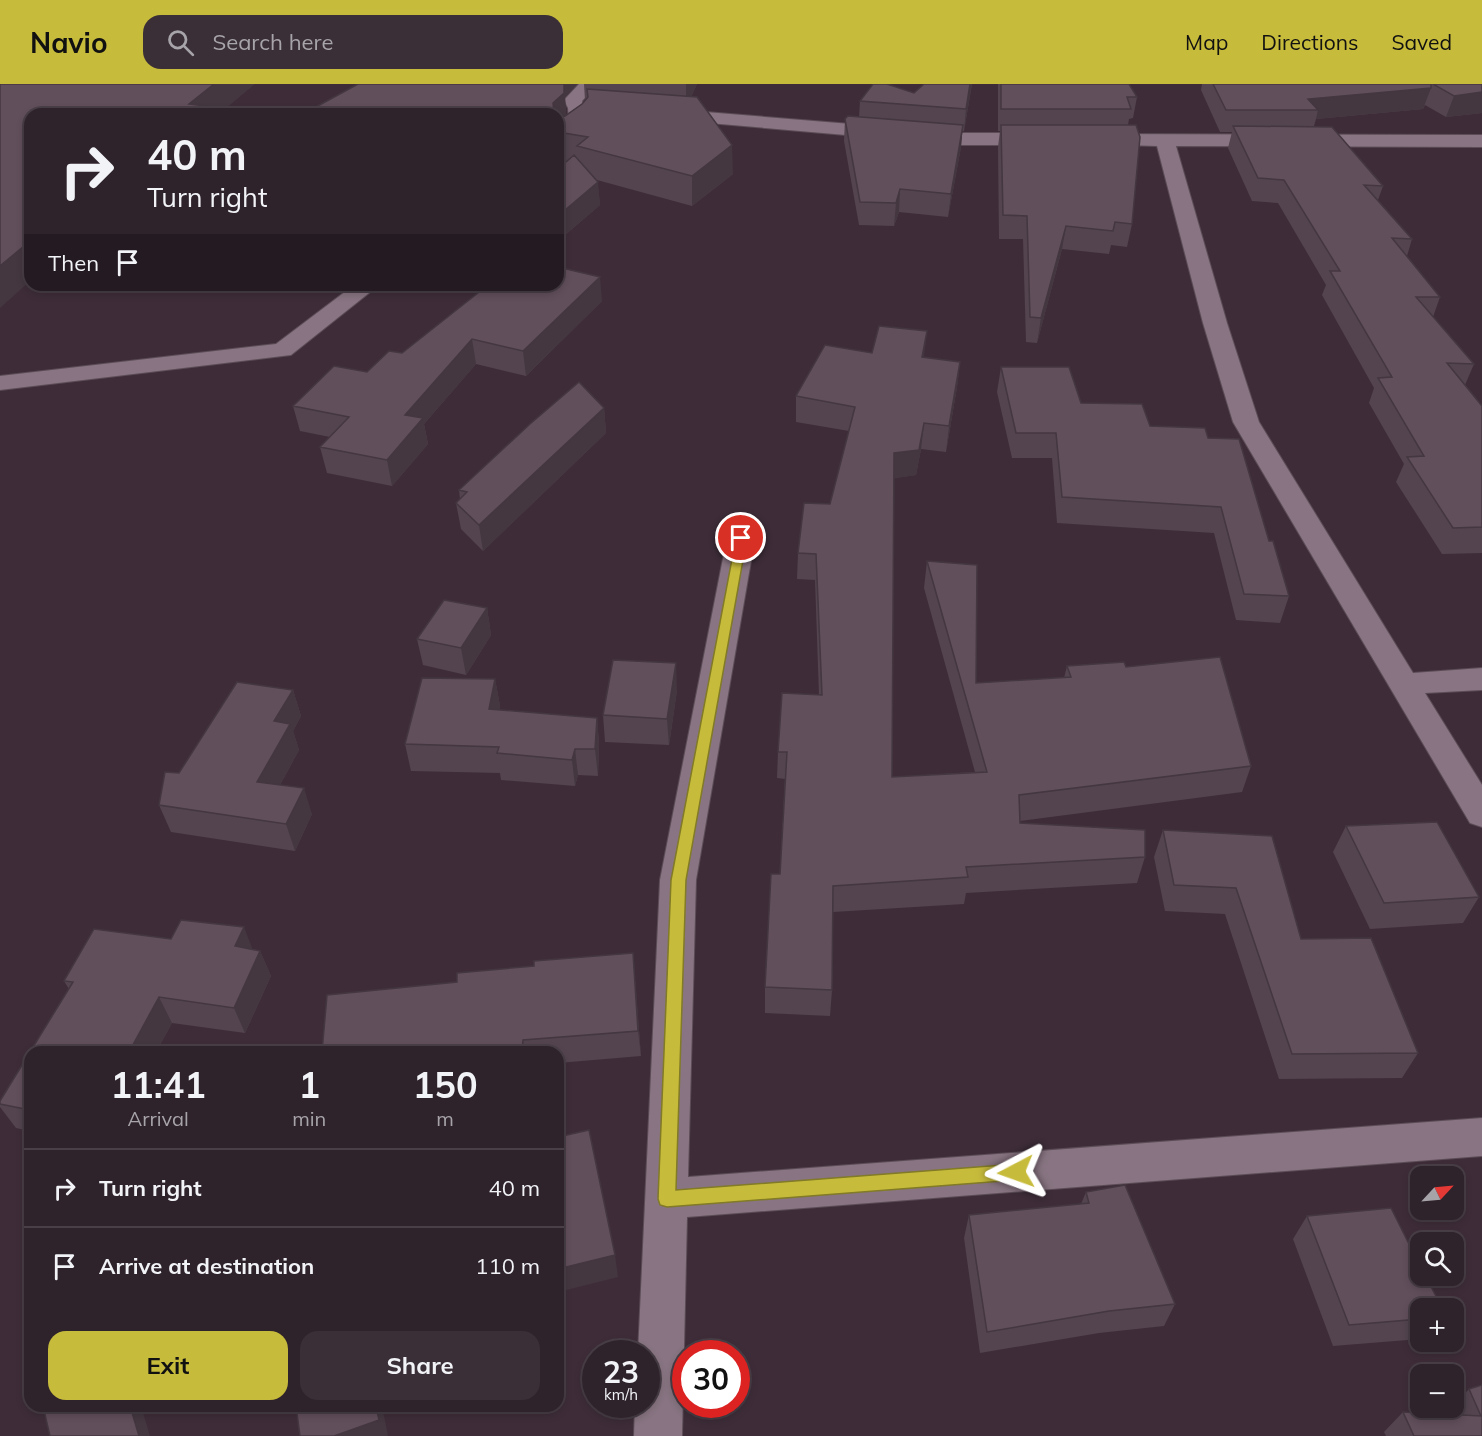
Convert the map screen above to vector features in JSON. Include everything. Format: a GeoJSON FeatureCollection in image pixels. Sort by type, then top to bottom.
{"type":"FeatureCollection","features":[{"type":"Feature","properties":{"kind":"street"},"geometry":{"type":"LineString","coordinates":[[564,135],[579,124],[577,108],[573,100],[589,84]]}},
{"type":"Feature","properties":{"kind":"street"},"geometry":{"type":"LineString","coordinates":[[577,108],[600,110]]}},
{"type":"Feature","properties":{"kind":"street"},"geometry":{"type":"LineString","coordinates":[[647,114],[961,139],[1482,141]]}},
{"type":"Feature","properties":{"kind":"street"},"geometry":{"type":"LineString","coordinates":[[1165,140],[1215,323],[1246,422],[1482,814]]}},
{"type":"Feature","properties":{"kind":"street"},"geometry":{"type":"LineString","coordinates":[[0,383],[283,350],[360,291]]}},
{"type":"Feature","properties":{"kind":"street"},"geometry":{"type":"LineString","coordinates":[[658,1436],[678,880],[741,538]]}},
{"type":"Feature","properties":{"kind":"street"},"geometry":{"type":"LineString","coordinates":[[1403,684],[1482,679]]}},
{"type":"Feature","properties":{"kind":"street"},"geometry":{"type":"LineString","coordinates":[[667,1199],[1482,1137]]}},
{"type":"Feature","properties":{"kind":"building"},"geometry":{"type":"Polygon","coordinates":[[[0,84],[214,84],[189,104],[223,108],[24,108],[24,246],[0,266],[0,84]]]}},
{"type":"Feature","properties":{"kind":"building"},"geometry":{"type":"Polygon","coordinates":[[[358,84],[564,84],[564,93],[553,103],[553,108],[314,108],[358,84]]]}},
{"type":"Feature","properties":{"kind":"building"},"geometry":{"type":"Polygon","coordinates":[[[873,84],[887,84],[914,93],[924,84],[970,84],[966,109],[860,101],[873,84]]]}},
{"type":"Feature","properties":{"kind":"building"},"geometry":{"type":"Polygon","coordinates":[[[1001,84],[1129,84],[1137,97],[1127,97],[1131,109],[1001,109],[1001,84]]]}},
{"type":"Feature","properties":{"kind":"building"},"geometry":{"type":"Polygon","coordinates":[[[1213,84],[1431,84],[1431,88],[1308,99],[1318,110],[1226,110],[1213,84]]]}},
{"type":"Feature","properties":{"kind":"building"},"geometry":{"type":"Polygon","coordinates":[[[1433,84],[1482,84],[1482,92],[1454,96],[1433,84]]]}},
{"type":"Feature","properties":{"kind":"building"},"geometry":{"type":"Polygon","coordinates":[[[587,89],[697,97],[732,145],[692,176],[577,146],[588,137],[564,133],[564,116],[588,97],[587,89]]]}},
{"type":"Feature","properties":{"kind":"building"},"geometry":{"type":"Polygon","coordinates":[[[848,116],[963,125],[951,194],[900,189],[896,203],[860,202],[845,119],[848,116]]]}},
{"type":"Feature","properties":{"kind":"building"},"geometry":{"type":"Polygon","coordinates":[[[1001,125],[1136,125],[1140,137],[1132,224],[1115,222],[1113,231],[1066,226],[1041,318],[1030,317],[1027,216],[1003,215],[1001,125]]]}},
{"type":"Feature","properties":{"kind":"building"},"geometry":{"type":"Polygon","coordinates":[[[1233,126],[1332,127],[1383,186],[1364,185],[1412,239],[1392,238],[1440,297],[1416,297],[1474,364],[1447,363],[1482,406],[1482,527],[1453,528],[1407,457],[1424,456],[1378,378],[1392,377],[1330,271],[1340,271],[1284,180],[1258,178],[1233,126]]]}},
{"type":"Feature","properties":{"kind":"building"},"geometry":{"type":"Polygon","coordinates":[[[574,155],[598,182],[564,211],[564,164],[574,155]]]}},
{"type":"Feature","properties":{"kind":"building"},"geometry":{"type":"Polygon","coordinates":[[[564,268],[600,277],[523,351],[472,339],[405,415],[423,418],[387,460],[320,447],[349,417],[293,406],[334,366],[367,372],[389,351],[402,353],[480,291],[564,291],[564,268]]]}},
{"type":"Feature","properties":{"kind":"building"},"geometry":{"type":"Polygon","coordinates":[[[879,326],[927,331],[922,357],[960,362],[949,426],[924,423],[919,450],[894,453],[892,777],[987,772],[927,561],[977,565],[976,683],[1071,677],[1067,666],[1124,662],[1126,667],[1220,657],[1251,766],[1019,795],[1020,823],[1145,830],[1145,857],[966,867],[968,877],[833,886],[832,990],[765,987],[771,874],[780,874],[787,752],[778,752],[782,693],[822,695],[816,554],[798,553],[804,503],[830,504],[855,407],[796,396],[825,345],[872,353],[879,326]]]}},
{"type":"Feature","properties":{"kind":"building"},"geometry":{"type":"Polygon","coordinates":[[[1001,367],[1069,367],[1081,403],[1142,404],[1150,426],[1205,428],[1208,438],[1239,439],[1269,541],[1273,541],[1289,596],[1244,594],[1221,507],[1062,497],[1056,433],[1016,433],[1001,367]]]}},
{"type":"Feature","properties":{"kind":"building"},"geometry":{"type":"Polygon","coordinates":[[[579,382],[604,408],[479,525],[456,503],[467,492],[459,490],[579,382]]]}},
{"type":"Feature","properties":{"kind":"building"},"geometry":{"type":"Polygon","coordinates":[[[444,600],[487,608],[461,648],[417,639],[444,600]]]}},
{"type":"Feature","properties":{"kind":"building"},"geometry":{"type":"Polygon","coordinates":[[[613,660],[676,663],[667,719],[603,715],[613,660]]]}},
{"type":"Feature","properties":{"kind":"building"},"geometry":{"type":"Polygon","coordinates":[[[422,678],[495,679],[489,709],[597,718],[595,749],[575,749],[572,760],[497,753],[499,747],[405,744],[422,678]]]}},
{"type":"Feature","properties":{"kind":"building"},"geometry":{"type":"Polygon","coordinates":[[[237,682],[293,690],[274,721],[290,724],[257,782],[304,788],[286,824],[159,805],[165,772],[179,773],[237,682]]]}},
{"type":"Feature","properties":{"kind":"building"},"geometry":{"type":"Polygon","coordinates":[[[1437,822],[1479,897],[1384,903],[1346,826],[1437,822]]]}},
{"type":"Feature","properties":{"kind":"building"},"geometry":{"type":"Polygon","coordinates":[[[1163,830],[1272,836],[1301,939],[1371,938],[1418,1053],[1292,1054],[1236,888],[1174,885],[1163,830]]]}},
{"type":"Feature","properties":{"kind":"building"},"geometry":{"type":"Polygon","coordinates":[[[181,920],[244,927],[235,946],[260,951],[234,1008],[159,997],[132,1046],[34,1046],[73,982],[64,981],[94,929],[171,939],[181,920]]]}},
{"type":"Feature","properties":{"kind":"building"},"geometry":{"type":"Polygon","coordinates":[[[633,953],[638,1031],[523,1040],[522,1046],[323,1046],[327,995],[457,982],[457,973],[534,966],[534,961],[633,953]]]}},
{"type":"Feature","properties":{"kind":"building"},"geometry":{"type":"Polygon","coordinates":[[[24,1062],[24,1109],[0,1104],[24,1062]]]}},
{"type":"Feature","properties":{"kind":"building"},"geometry":{"type":"Polygon","coordinates":[[[589,1130],[615,1255],[564,1268],[564,1136],[589,1130]]]}},
{"type":"Feature","properties":{"kind":"building"},"geometry":{"type":"Polygon","coordinates":[[[1125,1185],[1175,1304],[1109,1311],[987,1332],[969,1215],[1089,1203],[1086,1192],[1125,1185]]]}},
{"type":"Feature","properties":{"kind":"building"},"geometry":{"type":"Polygon","coordinates":[[[1391,1208],[1410,1246],[1410,1286],[1431,1286],[1437,1298],[1410,1298],[1410,1320],[1349,1325],[1307,1216],[1391,1208]]]}},
{"type":"Feature","properties":{"kind":"building"},"geometry":{"type":"Polygon","coordinates":[[[1482,1385],[1482,1436],[1414,1436],[1403,1412],[1410,1412],[1410,1418],[1481,1416],[1469,1389],[1482,1385]]]}},
{"type":"Feature","properties":{"kind":"building"},"geometry":{"type":"Polygon","coordinates":[[[44,1412],[132,1412],[139,1436],[50,1436],[44,1412]]]}},
{"type":"Feature","properties":{"kind":"building"},"geometry":{"type":"Polygon","coordinates":[[[297,1412],[377,1412],[379,1420],[334,1436],[300,1436],[297,1412]]]}},
{"type":"Feature","properties":{"kind":"route"},"geometry":{"type":"LineString","coordinates":[[741,538],[678,880],[667,1199],[1016,1172]]}}]}
